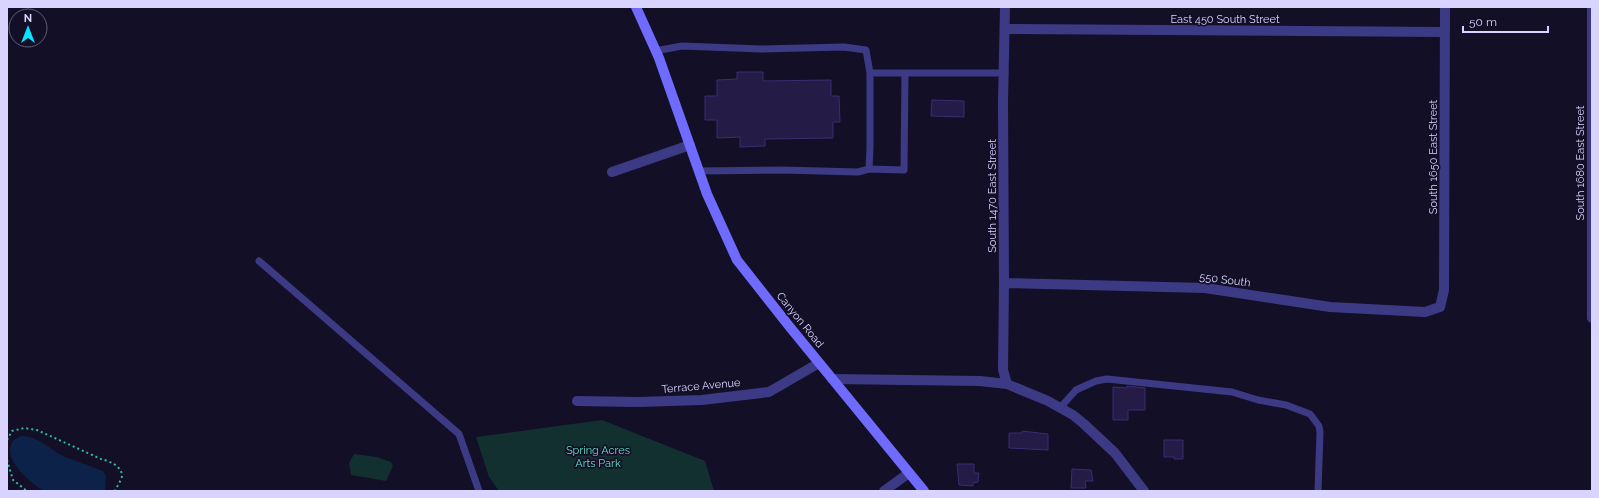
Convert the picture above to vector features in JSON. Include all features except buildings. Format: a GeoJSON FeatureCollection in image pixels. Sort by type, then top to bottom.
{"type":"FeatureCollection","features":[{"type":"Feature","properties":{"kind":"main road","name":"Canyon Road"},"geometry":{"type":"LineString","coordinates":[[636,7],[655,51],[707,194],[737,260],[924,491]]}},
{"type":"Feature","properties":{"kind":"street","name":"South 1470 East Street"},"geometry":{"type":"LineString","coordinates":[[1005,7],[1005,73],[1003,102],[1003,370],[1007,384]]}},
{"type":"Feature","properties":{"kind":"street","name":"South 1650 East Street"},"geometry":{"type":"LineString","coordinates":[[1440,308],[1444,290],[1445,7]]}},
{"type":"Feature","properties":{"kind":"street","name":"South 1680 East Street"},"geometry":{"type":"LineString","coordinates":[[1592,7],[1592,318]]}},
{"type":"Feature","properties":{"kind":"street","name":"East 450 South Street"},"geometry":{"type":"LineString","coordinates":[[1005,29],[1445,32]]}},
{"type":"Feature","properties":{"kind":"street"},"geometry":{"type":"LineString","coordinates":[[612,172],[690,145]]}},
{"type":"Feature","properties":{"kind":"street","name":"550 South"},"geometry":{"type":"LineString","coordinates":[[1004,283],[1205,288],[1330,306],[1425,312],[1440,308]]}},
{"type":"Feature","properties":{"kind":"street","name":"Terrace Avenue"},"geometry":{"type":"LineString","coordinates":[[576,401],[638,402],[702,400],[769,392],[819,363]]}},
{"type":"Feature","properties":{"kind":"street"},"geometry":{"type":"LineString","coordinates":[[832,379],[980,380],[1007,384],[1035,395],[1078,419],[1100,438],[1114,453],[1144,491]]}},
{"type":"Feature","properties":{"kind":"street"},"geometry":{"type":"LineString","coordinates":[[884,491],[909,472]]}},
{"type":"Feature","properties":{"kind":"lane"},"geometry":{"type":"LineString","coordinates":[[655,51],[682,46],[761,49],[844,48],[866,50],[870,72],[869,169]]}},
{"type":"Feature","properties":{"kind":"lane"},"geometry":{"type":"LineString","coordinates":[[870,72],[1005,73]]}},
{"type":"Feature","properties":{"kind":"lane"},"geometry":{"type":"LineString","coordinates":[[699,171],[782,170],[858,172],[869,169],[904,170],[905,73]]}},
{"type":"Feature","properties":{"kind":"lane"},"geometry":{"type":"LineString","coordinates":[[259,261],[459,434],[479,491]]}},
{"type":"Feature","properties":{"kind":"lane"},"geometry":{"type":"LineString","coordinates":[[1060,408],[1076,390],[1096,381],[1107,379],[1232,392],[1258,400],[1286,405],[1310,414],[1319,426],[1318,491]]}},
{"type":"Feature","properties":{"kind":"path"},"geometry":{"type":"LineString","coordinates":[[7,440],[12,431],[24,428],[37,430],[101,459],[111,461],[120,471],[122,477],[115,491]]}},
{"type":"Feature","properties":{"kind":"path"},"geometry":{"type":"LineString","coordinates":[[7,460],[12,480],[27,491]]}},
{"type":"Feature","properties":{"kind":"green space","name":"Spring Acres Arts Park"},"geometry":{"type":"Polygon","coordinates":[[[602,420],[705,461],[714,491],[499,491],[489,477],[476,437],[602,420]]]}},
{"type":"Feature","properties":{"kind":"green space"},"geometry":{"type":"Polygon","coordinates":[[[354,454],[377,457],[391,462],[393,466],[386,481],[351,475],[349,463],[354,454]]]}},
{"type":"Feature","properties":{"kind":"water"},"geometry":{"type":"Polygon","coordinates":[[[21,436],[33,438],[65,457],[103,471],[106,476],[105,491],[44,491],[39,488],[19,470],[11,455],[10,448],[13,441],[21,436]]]}}]}
